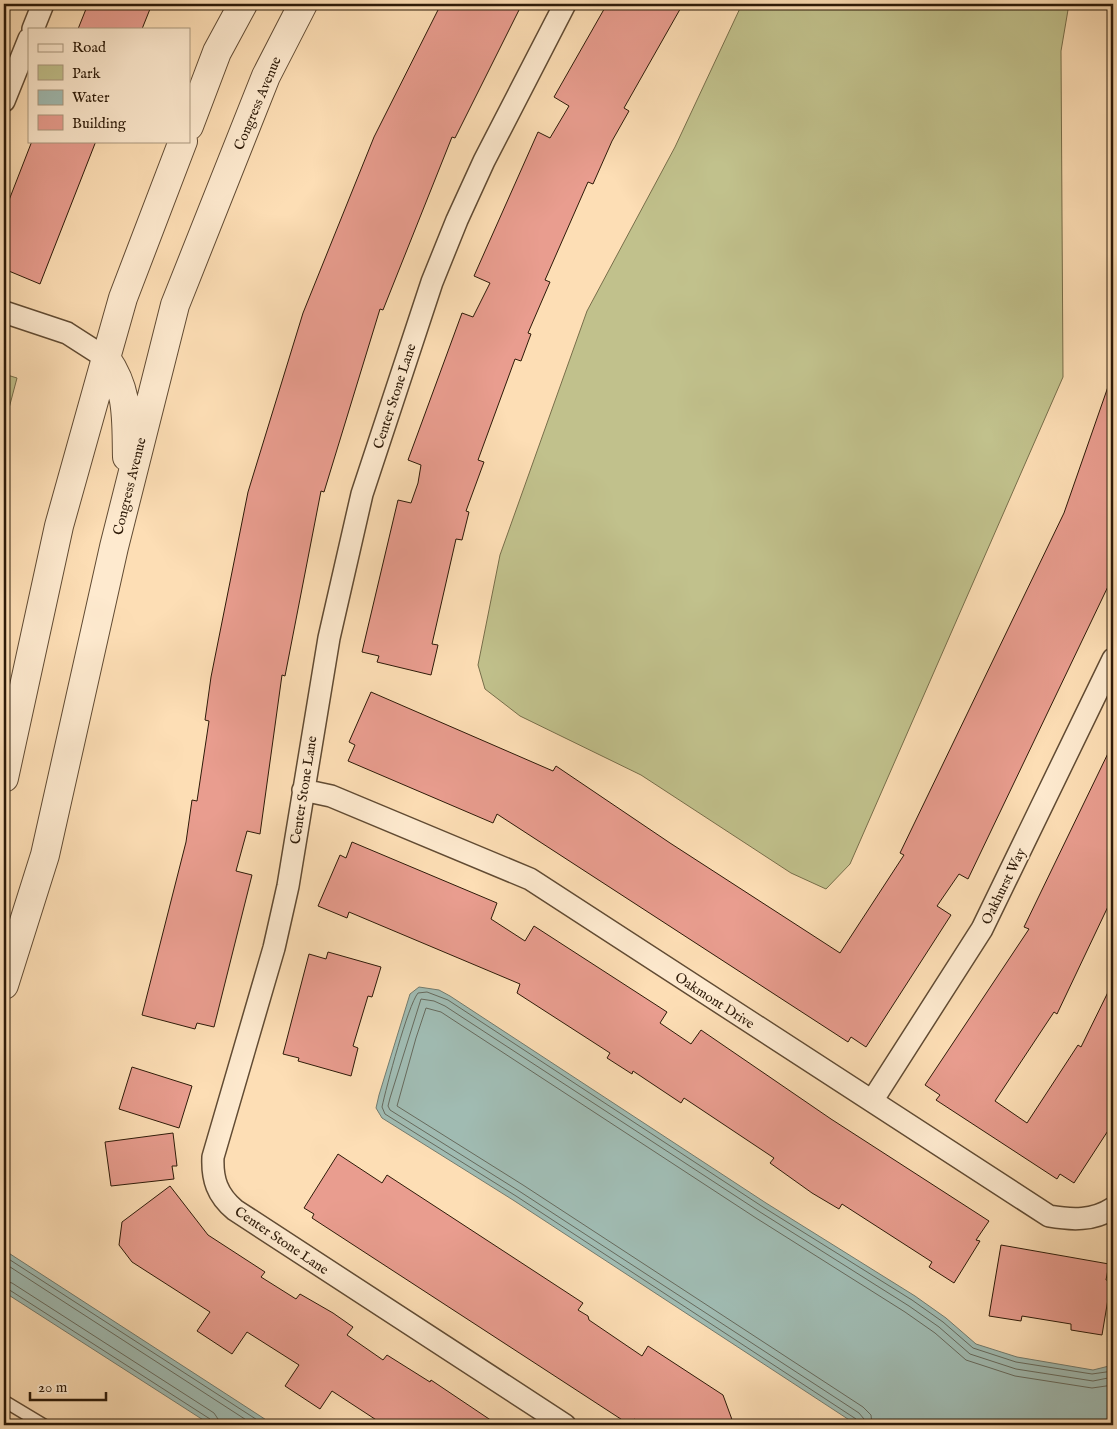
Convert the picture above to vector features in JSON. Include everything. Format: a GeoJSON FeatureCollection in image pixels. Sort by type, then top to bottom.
{"type":"FeatureCollection","features":[{"type":"Feature","properties":{"kind":"street"},"geometry":{"type":"LineString","coordinates":[[33,28],[43,4]]}},
{"type":"Feature","properties":{"kind":"street"},"geometry":{"type":"LineString","coordinates":[[190,123],[217,52],[243,4]]}},
{"type":"Feature","properties":{"kind":"street","name":"Congress Avenue"},"geometry":{"type":"LineString","coordinates":[[4,985],[45,855],[128,493],[175,305],[266,76],[303,4]]}},
{"type":"Feature","properties":{"kind":"street","name":"Center Stone Lane"},"geometry":{"type":"LineString","coordinates":[[565,4],[484,160],[457,220],[432,282],[385,419],[362,494],[329,638],[288,886],[274,948],[212,1157],[212,1173],[217,1188],[223,1200],[234,1210],[565,1425]]}},
{"type":"Feature","properties":{"kind":"street"},"geometry":{"type":"LineString","coordinates":[[4,101],[28,41]]}},
{"type":"Feature","properties":{"kind":"street"},"geometry":{"type":"LineString","coordinates":[[4,778],[59,526],[106,358],[123,298],[183,142]]}},
{"type":"Feature","properties":{"kind":"street"},"geometry":{"type":"LineString","coordinates":[[4,312],[67,333],[106,358],[118,375],[126,416],[128,493]]}},
{"type":"Feature","properties":{"kind":"street","name":"Oakhurst Way"},"geometry":{"type":"LineString","coordinates":[[872,1101],[982,929],[1113,659]]}},
{"type":"Feature","properties":{"kind":"street","name":"Oakmont Drive"},"geometry":{"type":"LineString","coordinates":[[303,790],[331,796],[530,879],[1049,1216],[1073,1220],[1101,1216],[1113,1208]]}},
{"type":"Feature","properties":{"kind":"lane"},"geometry":{"type":"LineString","coordinates":[[4,1402],[44,1425]]}},
{"type":"Feature","properties":{"kind":"green space"},"geometry":{"type":"Polygon","coordinates":[[[742,4],[1069,4],[1061,51],[1063,377],[850,864],[826,889],[791,873],[641,775],[520,716],[485,689],[478,665],[500,555],[587,311],[675,147],[742,4]]]}},
{"type":"Feature","properties":{"kind":"green space"},"geometry":{"type":"Polygon","coordinates":[[[4,374],[17,378],[4,427],[4,374]]]}},
{"type":"Feature","properties":{"kind":"water"},"geometry":{"type":"Polygon","coordinates":[[[419,987],[439,990],[450,996],[766,1203],[915,1296],[946,1318],[976,1344],[1017,1357],[1093,1370],[1113,1365],[1113,1425],[857,1425],[513,1200],[382,1118],[376,1108],[379,1095],[410,994],[419,987]]]}},
{"type":"Feature","properties":{"kind":"water"},"geometry":{"type":"Polygon","coordinates":[[[4,1250],[274,1425],[211,1425],[4,1292],[4,1250]]]}},
{"type":"Feature","properties":{"kind":"building"},"geometry":{"type":"Polygon","coordinates":[[[88,4],[152,4],[142,28],[78,28],[88,4]]]}},
{"type":"Feature","properties":{"kind":"building"},"geometry":{"type":"Polygon","coordinates":[[[441,4],[522,4],[455,138],[452,137],[383,310],[380,309],[324,492],[321,491],[285,676],[282,675],[260,834],[247,831],[236,871],[252,875],[214,1027],[197,1023],[195,1029],[142,1015],[186,842],[192,800],[197,801],[209,721],[205,720],[211,677],[248,492],[303,313],[374,137],[441,4]]]}},
{"type":"Feature","properties":{"kind":"building"},"geometry":{"type":"Polygon","coordinates":[[[607,4],[683,4],[624,108],[629,111],[612,141],[593,184],[588,182],[545,280],[550,282],[528,333],[531,334],[521,361],[515,359],[478,460],[484,462],[466,511],[469,512],[462,540],[456,539],[432,644],[438,645],[431,675],[377,662],[379,656],[362,652],[398,500],[411,503],[418,483],[421,465],[408,460],[462,313],[473,317],[490,283],[474,276],[538,132],[550,138],[569,106],[554,97],[607,4]]]}},
{"type":"Feature","properties":{"kind":"building"},"geometry":{"type":"Polygon","coordinates":[[[32,142],[96,142],[40,284],[4,269],[4,213],[32,142]]]}},
{"type":"Feature","properties":{"kind":"building"},"geometry":{"type":"Polygon","coordinates":[[[1110,381],[1113,382],[1113,576],[968,879],[959,874],[937,906],[951,915],[866,1047],[851,1037],[848,1042],[497,814],[493,823],[348,761],[355,745],[349,742],[371,692],[553,771],[556,766],[670,843],[840,953],[904,855],[900,853],[1064,513],[1110,381]]]}},
{"type":"Feature","properties":{"kind":"building"},"geometry":{"type":"Polygon","coordinates":[[[1113,743],[1113,896],[1057,1014],[1054,1012],[995,1101],[1027,1123],[1078,1045],[1081,1047],[1113,982],[1113,1123],[1074,1183],[1060,1174],[1057,1179],[936,1100],[940,1095],[925,1085],[1029,929],[1024,927],[1113,743]]]}},
{"type":"Feature","properties":{"kind":"building"},"geometry":{"type":"Polygon","coordinates":[[[352,842],[497,903],[491,919],[525,941],[534,926],[667,1012],[660,1023],[691,1044],[701,1030],[831,1119],[989,1221],[976,1240],[980,1241],[954,1283],[929,1267],[932,1262],[842,1204],[839,1209],[812,1193],[770,1163],[774,1158],[684,1098],[681,1103],[633,1071],[632,1074],[607,1058],[610,1053],[517,993],[520,984],[349,912],[347,918],[318,906],[340,855],[346,858],[352,842]]]}},
{"type":"Feature","properties":{"kind":"building"},"geometry":{"type":"Polygon","coordinates":[[[328,952],[381,967],[372,997],[368,996],[353,1046],[358,1048],[351,1076],[298,1061],[299,1058],[283,1054],[309,954],[326,959],[328,952]]]}},
{"type":"Feature","properties":{"kind":"building"},"geometry":{"type":"Polygon","coordinates":[[[132,1067],[192,1086],[179,1128],[119,1109],[132,1067]]]}},
{"type":"Feature","properties":{"kind":"building"},"geometry":{"type":"Polygon","coordinates":[[[173,1133],[177,1166],[172,1166],[174,1179],[111,1186],[105,1142],[173,1133]]]}},
{"type":"Feature","properties":{"kind":"building"},"geometry":{"type":"Polygon","coordinates":[[[338,1154],[382,1183],[387,1175],[583,1303],[578,1310],[588,1316],[589,1320],[642,1356],[648,1346],[723,1395],[734,1425],[644,1425],[634,1419],[630,1425],[312,1218],[314,1214],[304,1208],[338,1154]]]}},
{"type":"Feature","properties":{"kind":"building"},"geometry":{"type":"Polygon","coordinates":[[[170,1186],[208,1235],[265,1272],[261,1277],[296,1299],[300,1294],[333,1313],[353,1327],[347,1335],[383,1360],[387,1355],[430,1382],[431,1380],[498,1425],[384,1425],[332,1391],[320,1409],[285,1386],[299,1365],[247,1332],[232,1354],[197,1331],[210,1312],[132,1262],[119,1245],[122,1222],[170,1186]]]}},
{"type":"Feature","properties":{"kind":"building"},"geometry":{"type":"Polygon","coordinates":[[[1001,1245],[1109,1264],[1106,1280],[1111,1281],[1102,1335],[1071,1330],[1071,1324],[1022,1316],[1021,1321],[989,1316],[1001,1245]]]}}]}
